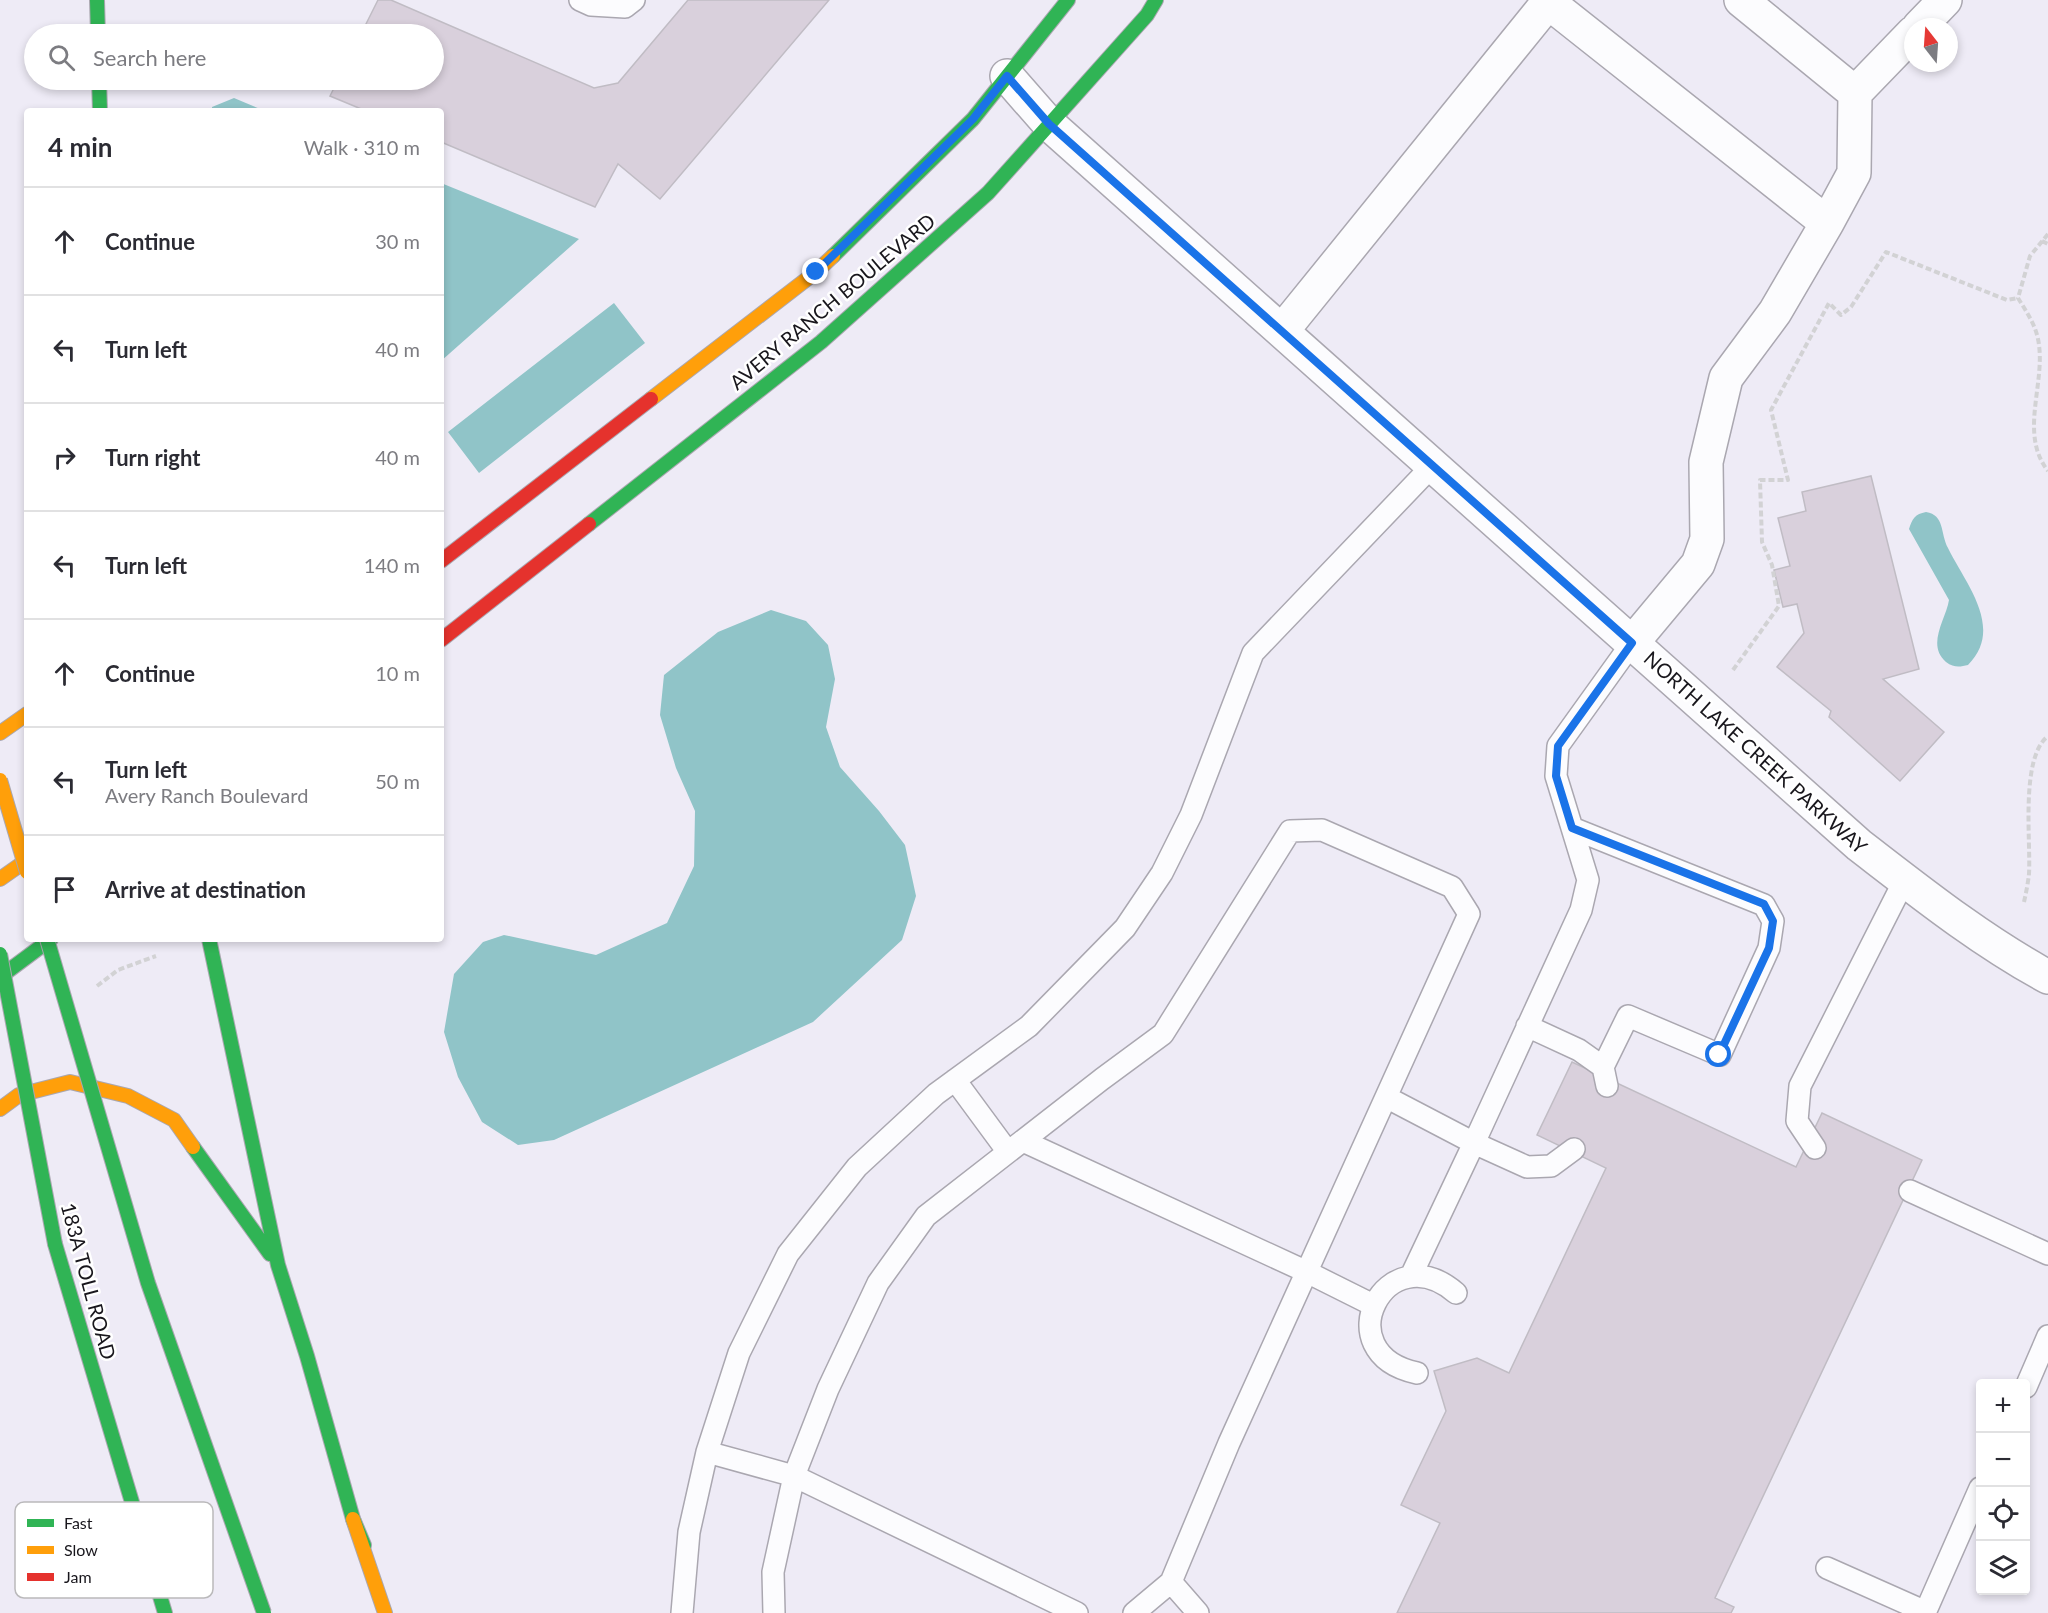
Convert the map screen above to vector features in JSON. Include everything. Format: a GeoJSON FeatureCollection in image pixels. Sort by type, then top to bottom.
{"type":"FeatureCollection","features":[{"type":"Feature","properties":{"kind":"main road"},"geometry":{"type":"LineString","coordinates":[[97,0],[98,24]]}},
{"type":"Feature","properties":{"kind":"main road","name":"AVERY RANCH BOULEVARD"},"geometry":{"type":"LineString","coordinates":[[444,559],[816,272],[973,119],[1068,0]]}},
{"type":"Feature","properties":{"kind":"main road","name":"AVERY RANCH BOULEVARD"},"geometry":{"type":"LineString","coordinates":[[444,638],[821,342],[988,193],[1147,15],[1156,0]]}},
{"type":"Feature","properties":{"kind":"main road"},"geometry":{"type":"LineString","coordinates":[[99,90],[100,108]]}},
{"type":"Feature","properties":{"kind":"main road"},"geometry":{"type":"LineString","coordinates":[[0,734],[24,716]]}},
{"type":"Feature","properties":{"kind":"main road"},"geometry":{"type":"LineString","coordinates":[[0,780],[24,862]]}},
{"type":"Feature","properties":{"kind":"main road"},"geometry":{"type":"LineString","coordinates":[[0,879],[24,862]]}},
{"type":"Feature","properties":{"kind":"main road"},"geometry":{"type":"LineString","coordinates":[[0,977],[45,942]]}},
{"type":"Feature","properties":{"kind":"main road"},"geometry":{"type":"LineString","coordinates":[[50,942],[148,1283],[264,1613]]}},
{"type":"Feature","properties":{"kind":"main road"},"geometry":{"type":"LineString","coordinates":[[210,942],[278,1265],[307,1356],[353,1519],[385,1613]]}},
{"type":"Feature","properties":{"kind":"main road","name":"183A TOLL ROAD"},"geometry":{"type":"LineString","coordinates":[[0,954],[55,1244],[132,1502]]}},
{"type":"Feature","properties":{"kind":"main road"},"geometry":{"type":"LineString","coordinates":[[0,1109],[19,1095],[70,1082],[128,1096],[174,1120],[278,1265]]}},
{"type":"Feature","properties":{"kind":"main road"},"geometry":{"type":"LineString","coordinates":[[353,1519],[392,1613]]}},
{"type":"Feature","properties":{"kind":"main road","name":"183A TOLL ROAD"},"geometry":{"type":"LineString","coordinates":[[161,1598],[165,1613]]}},
{"type":"Feature","properties":{"kind":"street"},"geometry":{"type":"LineString","coordinates":[[1741,0],[1855,93]]}},
{"type":"Feature","properties":{"kind":"street"},"geometry":{"type":"LineString","coordinates":[[1928,18],[1945,0]]}},
{"type":"Feature","properties":{"kind":"street"},"geometry":{"type":"LineString","coordinates":[[1282,331],[1549,1],[1827,223]]}},
{"type":"Feature","properties":{"kind":"street"},"geometry":{"type":"LineString","coordinates":[[1632,643],[1698,564],[1707,539],[1706,462],[1726,378],[1776,312],[1854,173],[1855,93],[1904,42]]}},
{"type":"Feature","properties":{"kind":"street","name":"NORTH LAKE CREEK PARKWAY"},"geometry":{"type":"LineString","coordinates":[[1007,76],[1049,124],[1859,845],[1936,906],[2014,959],[2048,977]]}},
{"type":"Feature","properties":{"kind":"lane"},"geometry":{"type":"LineString","coordinates":[[580,0],[591,5],[625,7],[634,0]]}},
{"type":"Feature","properties":{"kind":"lane"},"geometry":{"type":"LineString","coordinates":[[682,1613],[689,1532],[707,1452],[739,1353],[788,1254],[857,1167],[936,1094],[1029,1026],[1125,928],[1162,873],[1191,815],[1253,653],[1433,465]]}},
{"type":"Feature","properties":{"kind":"lane"},"geometry":{"type":"LineString","coordinates":[[1411,1276],[1581,910],[1588,880],[1556,776],[1558,746],[1632,643]]}},
{"type":"Feature","properties":{"kind":"lane"},"geometry":{"type":"LineString","coordinates":[[1527,1026],[1579,1050],[1605,1077],[1628,1016],[1719,1055],[1769,948],[1773,921],[1764,904],[1572,828]]}},
{"type":"Feature","properties":{"kind":"lane"},"geometry":{"type":"LineString","coordinates":[[774,1613],[773,1572],[794,1476],[828,1389],[878,1283],[927,1216],[1163,1034],[1290,831],[1322,830],[1452,887],[1469,915],[1229,1443],[1171,1582],[1134,1613]]}},
{"type":"Feature","properties":{"kind":"lane"},"geometry":{"type":"LineString","coordinates":[[1815,1148],[1797,1121],[1800,1086],[1904,880]]}},
{"type":"Feature","properties":{"kind":"lane"},"geometry":{"type":"LineString","coordinates":[[955,1080],[1015,1146],[1307,1272],[1373,1305]]}},
{"type":"Feature","properties":{"kind":"lane"},"geometry":{"type":"LineString","coordinates":[[1386,1097],[1474,1143],[1527,1167],[1551,1166],[1574,1149]]}},
{"type":"Feature","properties":{"kind":"lane"},"geometry":{"type":"LineString","coordinates":[[1910,1191],[2048,1254]]}},
{"type":"Feature","properties":{"kind":"lane"},"geometry":{"type":"LineString","coordinates":[[1417,1373],[1401,1370],[1387,1362],[1377,1350],[1371,1336],[1370,1320],[1373,1305],[1382,1291],[1395,1281],[1411,1276],[1428,1276],[1444,1282],[1456,1293]]}},
{"type":"Feature","properties":{"kind":"lane"},"geometry":{"type":"LineString","coordinates":[[2029,1379],[2048,1336]]}},
{"type":"Feature","properties":{"kind":"lane"},"geometry":{"type":"LineString","coordinates":[[707,1452],[794,1476],[1077,1613]]}},
{"type":"Feature","properties":{"kind":"lane"},"geometry":{"type":"LineString","coordinates":[[1827,1568],[1925,1612],[1976,1497]]}},
{"type":"Feature","properties":{"kind":"lane"},"geometry":{"type":"LineString","coordinates":[[1171,1582],[1198,1613]]}},
{"type":"Feature","properties":{"kind":"path"},"geometry":{"type":"LineString","coordinates":[[2048,234],[2030,256],[2018,298],[2033,323],[2039,342],[2034,421],[2036,447],[2040,461],[2048,471]]}},
{"type":"Feature","properties":{"kind":"path"},"geometry":{"type":"LineString","coordinates":[[2042,241],[2048,244]]}},
{"type":"Feature","properties":{"kind":"path"},"geometry":{"type":"LineString","coordinates":[[1733,670],[1779,606],[1772,565],[1762,542],[1760,480],[1788,480],[1771,410],[1829,303],[1841,315],[1851,307],[1886,252],[2007,300],[2018,298]]}},
{"type":"Feature","properties":{"kind":"path"},"geometry":{"type":"LineString","coordinates":[[2024,902],[2029,876],[2029,784],[2034,760],[2044,739],[2048,736]]}},
{"type":"Feature","properties":{"kind":"water"},"geometry":{"type":"Polygon","coordinates":[[[234,98],[258,108],[212,108],[234,98]]]}},
{"type":"Feature","properties":{"kind":"water"},"geometry":{"type":"Polygon","coordinates":[[[444,184],[579,239],[444,358],[444,184]]]}},
{"type":"Feature","properties":{"kind":"water"},"geometry":{"type":"Polygon","coordinates":[[[614,303],[645,343],[479,473],[448,432],[614,303]]]}},
{"type":"Feature","properties":{"kind":"water"},"geometry":{"type":"Polygon","coordinates":[[[1926,512],[1939,521],[1948,548],[1978,606],[1983,636],[1978,651],[1968,665],[1949,664],[1940,655],[1938,648],[1937,640],[1949,600],[1909,529],[1911,522],[1919,514],[1926,512]]]}},
{"type":"Feature","properties":{"kind":"water"},"geometry":{"type":"Polygon","coordinates":[[[771,610],[806,621],[828,645],[835,679],[826,727],[840,767],[905,845],[916,896],[902,940],[813,1022],[554,1140],[518,1145],[482,1122],[458,1077],[444,1032],[454,974],[483,942],[504,935],[596,955],[667,923],[694,866],[695,811],[676,768],[660,715],[664,675],[718,632],[771,610]]]}},
{"type":"Feature","properties":{"kind":"building"},"geometry":{"type":"Polygon","coordinates":[[[378,0],[391,0],[594,88],[618,83],[688,0],[829,0],[660,199],[618,164],[595,207],[444,143],[444,108],[359,108],[330,96],[333,90],[444,90],[444,24],[366,24],[378,0]]]}},
{"type":"Feature","properties":{"kind":"building"},"geometry":{"type":"Polygon","coordinates":[[[1871,476],[1919,669],[1883,679],[1944,732],[1900,781],[1829,717],[1831,711],[1777,667],[1804,633],[1797,604],[1783,607],[1774,570],[1790,566],[1778,518],[1806,511],[1802,492],[1871,476]]]}},
{"type":"Feature","properties":{"kind":"building"},"geometry":{"type":"Polygon","coordinates":[[[1572,1062],[1796,1167],[1822,1113],[1922,1160],[1715,1598],[1734,1607],[1731,1613],[1397,1613],[1440,1523],[1401,1505],[1446,1411],[1434,1371],[1477,1358],[1509,1373],[1606,1168],[1537,1135],[1572,1062]]]}},
{"type":"Feature","properties":{"kind":"traffic: fast"},"geometry":{"type":"LineString","coordinates":[[97,0],[98,24]]}},
{"type":"Feature","properties":{"kind":"traffic: fast"},"geometry":{"type":"LineString","coordinates":[[833,256],[973,119],[1068,0]]}},
{"type":"Feature","properties":{"kind":"traffic: fast"},"geometry":{"type":"LineString","coordinates":[[589,524],[821,342],[988,193],[1147,15],[1156,0]]}},
{"type":"Feature","properties":{"kind":"traffic: fast"},"geometry":{"type":"LineString","coordinates":[[99,90],[100,108]]}},
{"type":"Feature","properties":{"kind":"traffic: fast"},"geometry":{"type":"LineString","coordinates":[[0,977],[47,942]]}},
{"type":"Feature","properties":{"kind":"traffic: fast"},"geometry":{"type":"LineString","coordinates":[[48,942],[148,1283],[264,1613]]}},
{"type":"Feature","properties":{"kind":"traffic: fast"},"geometry":{"type":"LineString","coordinates":[[210,942],[278,1265],[307,1356],[353,1519],[364,1545]]}},
{"type":"Feature","properties":{"kind":"traffic: fast"},"geometry":{"type":"LineString","coordinates":[[0,954],[55,1244]]}},
{"type":"Feature","properties":{"kind":"traffic: fast"},"geometry":{"type":"LineString","coordinates":[[193,1147],[270,1254]]}},
{"type":"Feature","properties":{"kind":"traffic: fast"},"geometry":{"type":"LineString","coordinates":[[55,1244],[132,1502]]}},
{"type":"Feature","properties":{"kind":"traffic: fast"},"geometry":{"type":"LineString","coordinates":[[161,1598],[165,1613]]}},
{"type":"Feature","properties":{"kind":"traffic: slow"},"geometry":{"type":"LineString","coordinates":[[651,399],[816,272],[833,256]]}},
{"type":"Feature","properties":{"kind":"traffic: slow"},"geometry":{"type":"LineString","coordinates":[[0,733],[24,716]]}},
{"type":"Feature","properties":{"kind":"traffic: slow"},"geometry":{"type":"LineString","coordinates":[[0,780],[24,862]]}},
{"type":"Feature","properties":{"kind":"traffic: slow"},"geometry":{"type":"LineString","coordinates":[[0,879],[24,862]]}},
{"type":"Feature","properties":{"kind":"traffic: slow"},"geometry":{"type":"LineString","coordinates":[[0,1109],[19,1095],[70,1082],[128,1096],[174,1120],[193,1147]]}},
{"type":"Feature","properties":{"kind":"traffic: slow"},"geometry":{"type":"LineString","coordinates":[[353,1519],[385,1613]]}},
{"type":"Feature","properties":{"kind":"traffic: jam"},"geometry":{"type":"LineString","coordinates":[[444,559],[651,399]]}},
{"type":"Feature","properties":{"kind":"traffic: jam"},"geometry":{"type":"LineString","coordinates":[[444,638],[589,524]]}},
{"type":"Feature","properties":{"kind":"route"},"geometry":{"type":"LineString","coordinates":[[816,272],[973,119],[1007,76],[1049,124],[1632,643],[1558,746],[1556,776],[1572,828],[1764,904],[1773,921],[1769,948],[1719,1055]]}}]}
